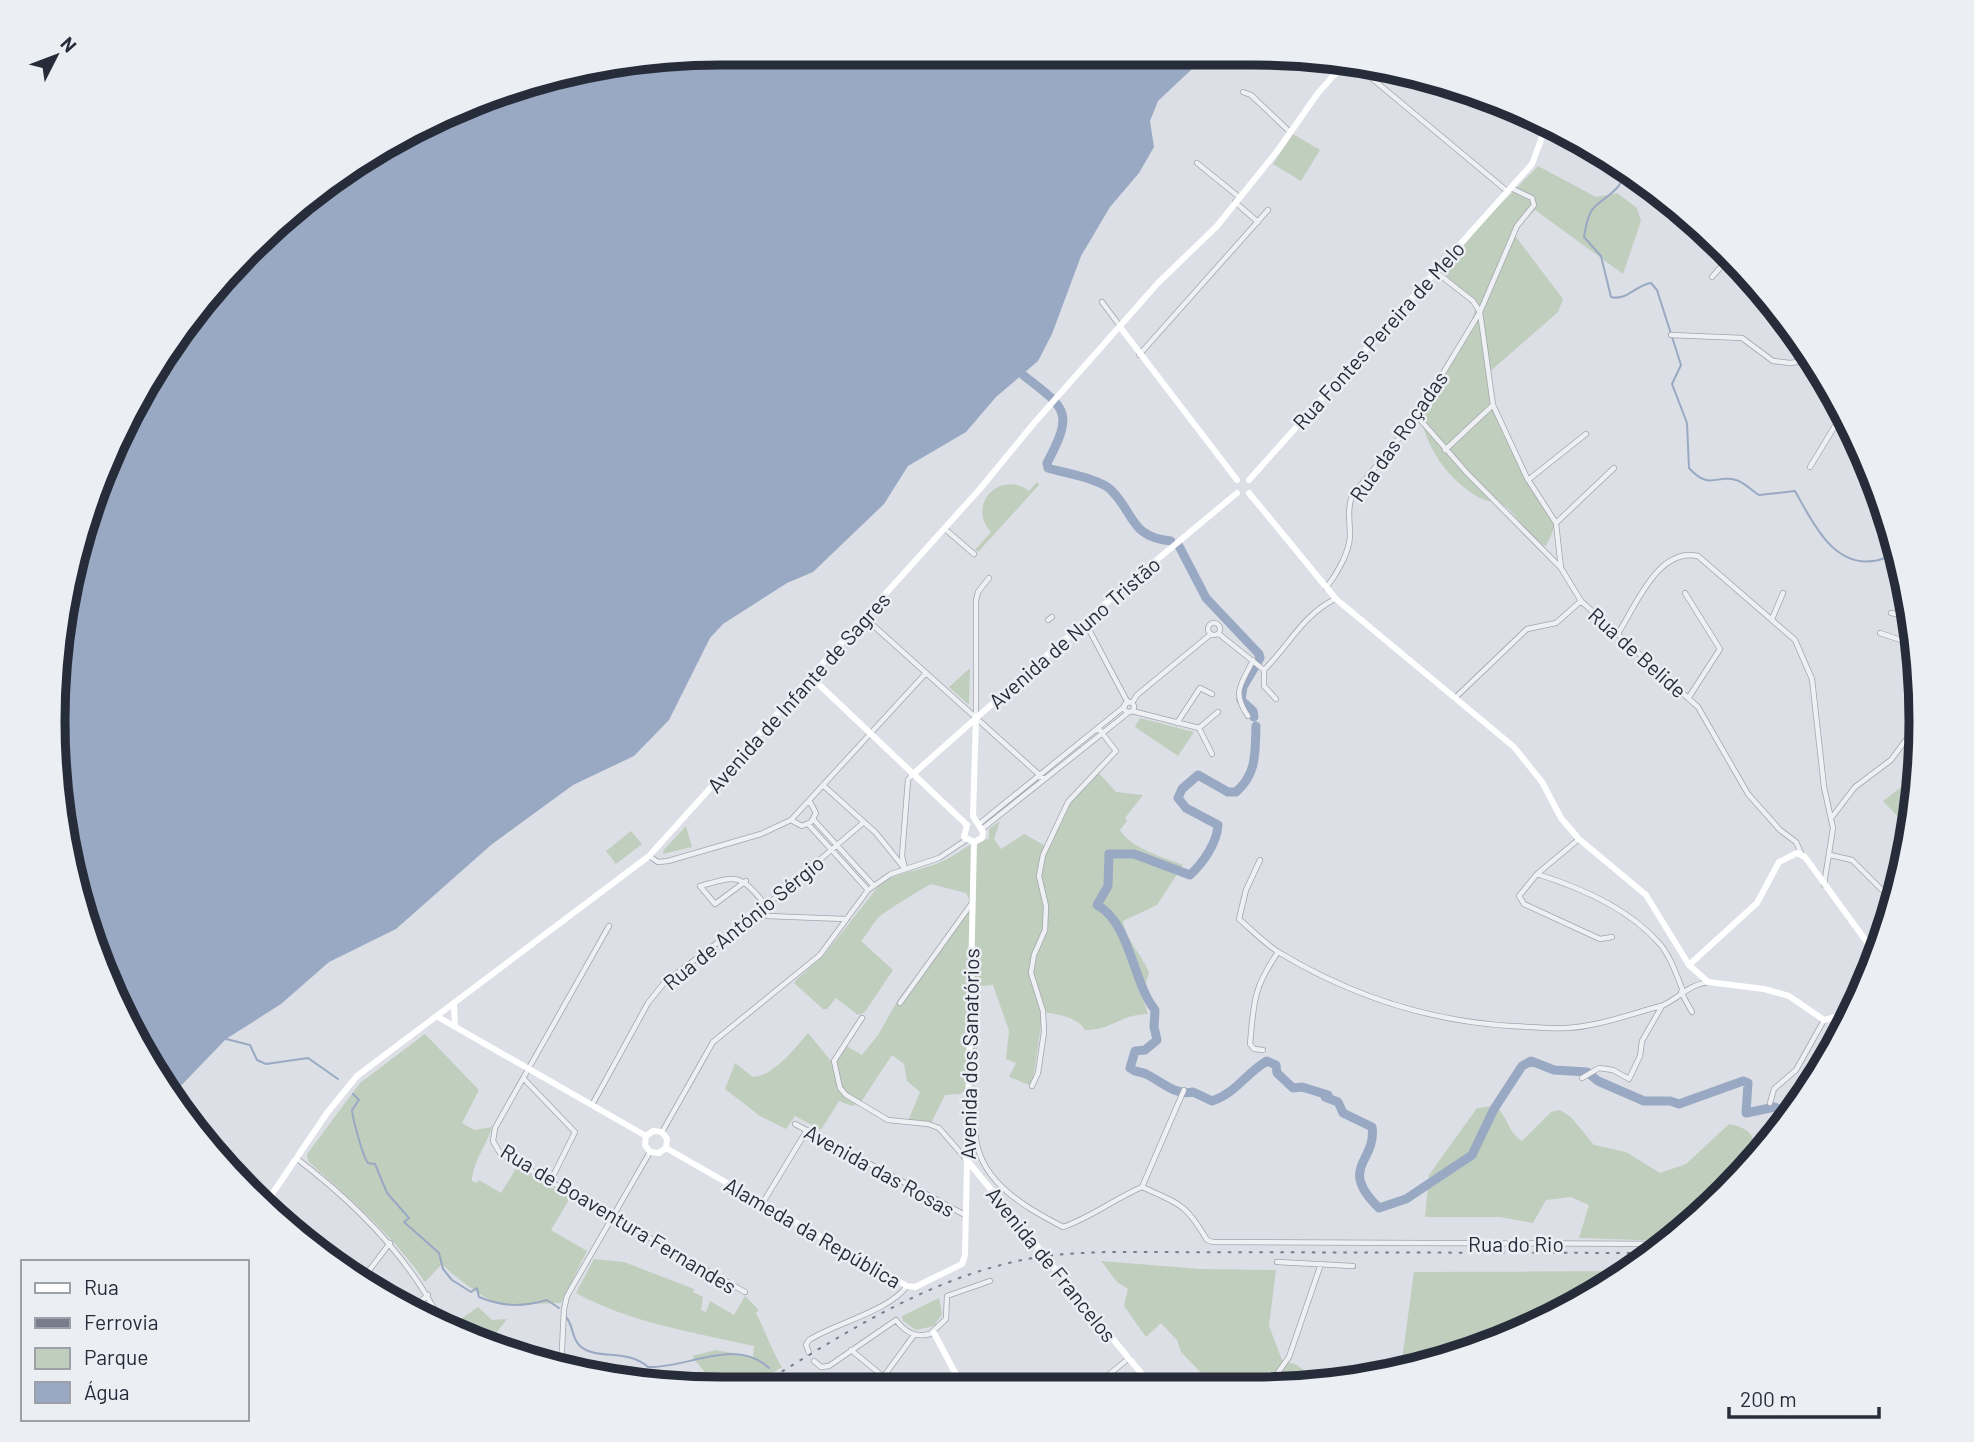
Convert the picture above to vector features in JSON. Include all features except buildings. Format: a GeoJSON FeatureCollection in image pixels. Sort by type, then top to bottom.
{"type":"FeatureCollection","features":[{"type":"Feature","properties":{"kind":"main road","name":"Avenida de Infante de Sagres"},"geometry":{"type":"LineString","coordinates":[[270,1197],[337,1099],[358,1076],[649,856],[947,531],[1057,397],[1237,200],[1338,70]]}},
{"type":"Feature","properties":{"kind":"main road","name":"Rua Fontes Pereira de Melo"},"geometry":{"type":"LineString","coordinates":[[1249,480],[1510,190],[1532,164],[1545,133]]}},
{"type":"Feature","properties":{"kind":"main road"},"geometry":{"type":"LineString","coordinates":[[1120,327],[1237,480]]}},
{"type":"Feature","properties":{"kind":"main road"},"geometry":{"type":"LineString","coordinates":[[1237,480],[1249,480],[1252,485],[1249,493]]}},
{"type":"Feature","properties":{"kind":"main road"},"geometry":{"type":"LineString","coordinates":[[1237,480],[1237,493],[1249,493]]}},
{"type":"Feature","properties":{"kind":"main road","name":"Avenida de Nuno Tristão"},"geometry":{"type":"LineString","coordinates":[[912,775],[1085,622],[1237,493]]}},
{"type":"Feature","properties":{"kind":"main road"},"geometry":{"type":"LineString","coordinates":[[1249,493],[1336,598],[1530,764],[1562,818],[1579,839],[1646,895],[1689,965],[1707,982],[1776,991],[1797,1001],[1824,1020],[1839,1016]]}},
{"type":"Feature","properties":{"kind":"main road"},"geometry":{"type":"LineString","coordinates":[[811,677],[967,825],[979,825]]}},
{"type":"Feature","properties":{"kind":"main road"},"geometry":{"type":"LineString","coordinates":[[976,717],[973,816],[979,825]]}},
{"type":"Feature","properties":{"kind":"main road"},"geometry":{"type":"LineString","coordinates":[[967,825],[963,834],[966,840],[974,842]]}},
{"type":"Feature","properties":{"kind":"main road","name":"Avenida dos Sanatórios"},"geometry":{"type":"LineString","coordinates":[[962,1264],[965,1255],[974,842],[982,838],[979,825]]}},
{"type":"Feature","properties":{"kind":"main road"},"geometry":{"type":"LineString","coordinates":[[1689,965],[1757,903],[1779,862],[1801,853],[1869,946]]}},
{"type":"Feature","properties":{"kind":"main road"},"geometry":{"type":"LineString","coordinates":[[454,1005],[455,1026]]}},
{"type":"Feature","properties":{"kind":"main road"},"geometry":{"type":"LineString","coordinates":[[438,1017],[646,1136]]}},
{"type":"Feature","properties":{"kind":"main road"},"geometry":{"type":"LineString","coordinates":[[653,1131],[662,1132],[667,1139],[666,1148],[659,1153],[650,1152],[645,1145],[646,1136],[653,1131]]}},
{"type":"Feature","properties":{"kind":"main road","name":"Alameda da República"},"geometry":{"type":"LineString","coordinates":[[666,1148],[907,1286],[915,1287],[962,1264]]}},
{"type":"Feature","properties":{"kind":"main road","name":"Avenida de Francelos"},"geometry":{"type":"LineString","coordinates":[[966,1159],[1144,1377]]}},
{"type":"Feature","properties":{"kind":"main road","name":"Avenida de Francelos"},"geometry":{"type":"LineString","coordinates":[[965,1183],[979,1176]]}},
{"type":"Feature","properties":{"kind":"main road"},"geometry":{"type":"LineString","coordinates":[[934,1332],[957,1377]]}},
{"type":"Feature","properties":{"kind":"street"},"geometry":{"type":"LineString","coordinates":[[1368,75],[1510,190]]}},
{"type":"Feature","properties":{"kind":"street"},"geometry":{"type":"LineString","coordinates":[[1243,92],[1251,95],[1290,132]]}},
{"type":"Feature","properties":{"kind":"street"},"geometry":{"type":"LineString","coordinates":[[1196,163],[1258,222]]}},
{"type":"Feature","properties":{"kind":"street","name":"Rua das Roçadas"},"geometry":{"type":"LineString","coordinates":[[1326,588],[1334,578],[1349,544],[1349,505],[1352,496],[1417,416],[1479,312],[1513,232],[1534,205],[1532,198],[1510,190]]}},
{"type":"Feature","properties":{"kind":"street"},"geometry":{"type":"LineString","coordinates":[[1139,355],[1268,210]]}},
{"type":"Feature","properties":{"kind":"street"},"geometry":{"type":"LineString","coordinates":[[1712,277],[1723,264]]}},
{"type":"Feature","properties":{"kind":"street"},"geometry":{"type":"LineString","coordinates":[[1436,272],[1473,301],[1479,312]]}},
{"type":"Feature","properties":{"kind":"street"},"geometry":{"type":"LineString","coordinates":[[1102,302],[1120,327]]}},
{"type":"Feature","properties":{"kind":"street","name":"Rua de Belide"},"geometry":{"type":"LineString","coordinates":[[1479,312],[1493,405],[1528,480],[1556,523],[1561,568],[1581,601],[1689,697],[1748,794],[1772,822],[1796,842],[1801,853]]}},
{"type":"Feature","properties":{"kind":"street"},"geometry":{"type":"LineString","coordinates":[[1671,335],[1742,338],[1773,361],[1802,360]]}},
{"type":"Feature","properties":{"kind":"street"},"geometry":{"type":"LineString","coordinates":[[1445,450],[1493,405]]}},
{"type":"Feature","properties":{"kind":"street"},"geometry":{"type":"LineString","coordinates":[[1417,416],[1445,450],[1561,568]]}},
{"type":"Feature","properties":{"kind":"street"},"geometry":{"type":"LineString","coordinates":[[1810,467],[1837,422]]}},
{"type":"Feature","properties":{"kind":"street"},"geometry":{"type":"LineString","coordinates":[[1528,480],[1586,434]]}},
{"type":"Feature","properties":{"kind":"street"},"geometry":{"type":"LineString","coordinates":[[1556,523],[1614,468]]}},
{"type":"Feature","properties":{"kind":"street"},"geometry":{"type":"LineString","coordinates":[[947,531],[974,554]]}},
{"type":"Feature","properties":{"kind":"street"},"geometry":{"type":"LineString","coordinates":[[1617,635],[1661,567],[1689,554],[1698,556],[1795,640],[1812,679],[1824,787],[1832,817],[1830,855],[1824,886]]}},
{"type":"Feature","properties":{"kind":"street"},"geometry":{"type":"LineString","coordinates":[[976,717],[976,601],[978,593],[989,578]]}},
{"type":"Feature","properties":{"kind":"street"},"geometry":{"type":"LineString","coordinates":[[1685,593],[1720,649],[1689,697]]}},
{"type":"Feature","properties":{"kind":"street"},"geometry":{"type":"LineString","coordinates":[[1772,619],[1783,593]]}},
{"type":"Feature","properties":{"kind":"street"},"geometry":{"type":"LineString","coordinates":[[1262,669],[1288,646],[1301,624],[1316,608],[1336,598]]}},
{"type":"Feature","properties":{"kind":"street"},"geometry":{"type":"LineString","coordinates":[[1455,698],[1527,629],[1556,623],[1581,601]]}},
{"type":"Feature","properties":{"kind":"street"},"geometry":{"type":"LineString","coordinates":[[1891,613],[1901,615]]}},
{"type":"Feature","properties":{"kind":"street"},"geometry":{"type":"LineString","coordinates":[[865,618],[1042,777]]}},
{"type":"Feature","properties":{"kind":"street"},"geometry":{"type":"LineString","coordinates":[[1085,622],[1130,712]]}},
{"type":"Feature","properties":{"kind":"street"},"geometry":{"type":"LineString","coordinates":[[1211,635],[1208,627],[1212,623],[1220,626],[1219,634]]}},
{"type":"Feature","properties":{"kind":"street"},"geometry":{"type":"LineString","coordinates":[[1880,633],[1905,641]]}},
{"type":"Feature","properties":{"kind":"street"},"geometry":{"type":"LineString","coordinates":[[979,825],[1100,731],[1137,695],[1211,635],[1219,634],[1254,661],[1262,669],[1264,686],[1276,699]]}},
{"type":"Feature","properties":{"kind":"street"},"geometry":{"type":"LineString","coordinates":[[1248,716],[1238,701],[1237,693],[1254,661]]}},
{"type":"Feature","properties":{"kind":"street"},"geometry":{"type":"LineString","coordinates":[[649,856],[658,862],[668,860],[761,834],[791,820],[926,673]]}},
{"type":"Feature","properties":{"kind":"street"},"geometry":{"type":"LineString","coordinates":[[1177,723],[1200,688],[1212,694]]}},
{"type":"Feature","properties":{"kind":"street"},"geometry":{"type":"LineString","coordinates":[[1128,704],[1130,712]]}},
{"type":"Feature","properties":{"kind":"street"},"geometry":{"type":"LineString","coordinates":[[1100,731],[1130,712],[1199,728]]}},
{"type":"Feature","properties":{"kind":"street"},"geometry":{"type":"LineString","coordinates":[[1199,728],[1217,712]]}},
{"type":"Feature","properties":{"kind":"street"},"geometry":{"type":"LineString","coordinates":[[1199,728],[1212,754]]}},
{"type":"Feature","properties":{"kind":"street"},"geometry":{"type":"LineString","coordinates":[[1032,1086],[1040,1064],[1044,1032],[1043,1012],[1031,973],[1034,955],[1045,930],[1046,906],[1039,876],[1042,855],[1068,802],[1116,751],[1100,731]]}},
{"type":"Feature","properties":{"kind":"street"},"geometry":{"type":"LineString","coordinates":[[1832,817],[1855,787],[1891,760],[1909,736]]}},
{"type":"Feature","properties":{"kind":"street"},"geometry":{"type":"LineString","coordinates":[[905,870],[902,856],[908,780],[912,775]]}},
{"type":"Feature","properties":{"kind":"street"},"geometry":{"type":"LineString","coordinates":[[824,786],[864,822],[905,870]]}},
{"type":"Feature","properties":{"kind":"street"},"geometry":{"type":"LineString","coordinates":[[791,820],[799,826],[813,820],[816,810],[810,802]]}},
{"type":"Feature","properties":{"kind":"street"},"geometry":{"type":"LineString","coordinates":[[813,820],[873,885]]}},
{"type":"Feature","properties":{"kind":"street","name":"Rua de António Sérgio"},"geometry":{"type":"LineString","coordinates":[[592,1105],[648,1003],[664,983],[761,910],[864,822]]}},
{"type":"Feature","properties":{"kind":"street"},"geometry":{"type":"LineString","coordinates":[[808,824],[868,890]]}},
{"type":"Feature","properties":{"kind":"street"},"geometry":{"type":"LineString","coordinates":[[1579,839],[1537,874],[1522,889],[1519,896],[1524,904],[1600,939],[1612,937]]}},
{"type":"Feature","properties":{"kind":"street"},"geometry":{"type":"LineString","coordinates":[[662,1132],[713,1042],[820,956],[873,885],[939,858],[966,840]]}},
{"type":"Feature","properties":{"kind":"street"},"geometry":{"type":"LineString","coordinates":[[1830,855],[1852,860],[1886,894]]}},
{"type":"Feature","properties":{"kind":"street"},"geometry":{"type":"LineString","coordinates":[[1260,860],[1246,890],[1239,919],[1278,952],[1385,1002],[1462,1022],[1540,1030],[1590,1026],[1662,1006],[1682,992],[1707,982]]}},
{"type":"Feature","properties":{"kind":"street"},"geometry":{"type":"LineString","coordinates":[[1537,874],[1558,880],[1613,907],[1641,927],[1659,944],[1692,1012]]}},
{"type":"Feature","properties":{"kind":"street"},"geometry":{"type":"LineString","coordinates":[[746,881],[715,904],[699,886],[733,876],[746,881],[766,905]]}},
{"type":"Feature","properties":{"kind":"street"},"geometry":{"type":"LineString","coordinates":[[900,1003],[972,902]]}},
{"type":"Feature","properties":{"kind":"street"},"geometry":{"type":"LineString","coordinates":[[761,910],[767,916],[845,919]]}},
{"type":"Feature","properties":{"kind":"street","name":"Rua de Boaventura Fernandes"},"geometry":{"type":"LineString","coordinates":[[609,926],[495,1128],[493,1141],[500,1153],[745,1292]]}},
{"type":"Feature","properties":{"kind":"street"},"geometry":{"type":"LineString","coordinates":[[1263,1050],[1254,1049],[1250,1044],[1252,1004],[1257,986],[1278,952]]}},
{"type":"Feature","properties":{"kind":"street"},"geometry":{"type":"LineString","coordinates":[[1586,1075],[1599,1068],[1629,1079],[1640,1056],[1642,1041],[1662,1006]]}},
{"type":"Feature","properties":{"kind":"street"},"geometry":{"type":"LineString","coordinates":[[862,1018],[834,1061],[840,1088],[846,1095],[888,1120],[928,1124],[939,1128],[966,1159]]}},
{"type":"Feature","properties":{"kind":"street"},"geometry":{"type":"LineString","coordinates":[[1770,1103],[1774,1089],[1796,1070],[1824,1020]]}},
{"type":"Feature","properties":{"kind":"street"},"geometry":{"type":"LineString","coordinates":[[524,1079],[575,1132],[550,1180]]}},
{"type":"Feature","properties":{"kind":"street"},"geometry":{"type":"LineString","coordinates":[[968,1121],[975,1127],[975,1145],[980,1162],[1017,1203],[1063,1227],[1087,1219],[1117,1197],[1142,1187],[1184,1091]]}},
{"type":"Feature","properties":{"kind":"street","name":"Avenida das Rosas"},"geometry":{"type":"LineString","coordinates":[[795,1124],[965,1215]]}},
{"type":"Feature","properties":{"kind":"street"},"geometry":{"type":"LineString","coordinates":[[762,1204],[807,1130]]}},
{"type":"Feature","properties":{"kind":"street"},"geometry":{"type":"LineString","coordinates":[[562,1358],[567,1296],[650,1152]]}},
{"type":"Feature","properties":{"kind":"street"},"geometry":{"type":"LineString","coordinates":[[296,1158],[390,1244],[428,1295],[436,1312]]}},
{"type":"Feature","properties":{"kind":"street","name":"Rua do Rio"},"geometry":{"type":"LineString","coordinates":[[1142,1187],[1190,1211],[1207,1240],[1213,1242],[1327,1245],[1365,1242],[1649,1244]]}},
{"type":"Feature","properties":{"kind":"street"},"geometry":{"type":"LineString","coordinates":[[366,1273],[390,1244]]}},
{"type":"Feature","properties":{"kind":"street"},"geometry":{"type":"LineString","coordinates":[[1277,1262],[1353,1266]]}},
{"type":"Feature","properties":{"kind":"street"},"geometry":{"type":"LineString","coordinates":[[1275,1376],[1289,1357],[1321,1264]]}},
{"type":"Feature","properties":{"kind":"street"},"geometry":{"type":"LineString","coordinates":[[814,1361],[824,1367],[896,1320],[914,1335],[934,1332],[946,1319],[947,1296],[990,1281]]}},
{"type":"Feature","properties":{"kind":"street"},"geometry":{"type":"LineString","coordinates":[[809,1353],[807,1342],[813,1337],[902,1293],[907,1286]]}},
{"type":"Feature","properties":{"kind":"street"},"geometry":{"type":"LineString","coordinates":[[418,1303],[428,1295]]}},
{"type":"Feature","properties":{"kind":"street"},"geometry":{"type":"LineString","coordinates":[[851,1350],[883,1377],[914,1335]]}},
{"type":"Feature","properties":{"kind":"street"},"geometry":{"type":"LineString","coordinates":[[1106,1377],[1129,1358]]}},
{"type":"Feature","properties":{"kind":"green space"},"geometry":{"type":"Polygon","coordinates":[[[1293,134],[1320,150],[1301,181],[1273,164],[1293,134]]]}},
{"type":"Feature","properties":{"kind":"green space"},"geometry":{"type":"Polygon","coordinates":[[[1538,166],[1596,197],[1617,193],[1637,208],[1641,221],[1623,274],[1535,210],[1513,233],[1563,299],[1558,312],[1486,375],[1490,398],[1505,437],[1555,527],[1546,546],[1533,538],[1506,507],[1498,502],[1484,500],[1449,473],[1426,435],[1419,406],[1472,320],[1477,303],[1442,272],[1485,220],[1538,166]]]}},
{"type":"Feature","properties":{"kind":"green space"},"geometry":{"type":"Polygon","coordinates":[[[1037,482],[1039,485],[978,552],[975,550],[991,532],[984,522],[982,511],[984,501],[990,493],[1007,484],[1018,485],[1029,491],[1037,482]]]}},
{"type":"Feature","properties":{"kind":"green space"},"geometry":{"type":"Polygon","coordinates":[[[970,668],[969,703],[968,704],[949,687],[970,668]]]}},
{"type":"Feature","properties":{"kind":"green space"},"geometry":{"type":"Polygon","coordinates":[[[1140,718],[1194,732],[1178,756],[1135,727],[1140,718]]]}},
{"type":"Feature","properties":{"kind":"green space"},"geometry":{"type":"Polygon","coordinates":[[[1098,772],[1116,792],[1143,795],[1125,818],[1127,821],[1120,830],[1125,837],[1148,852],[1183,865],[1157,905],[1123,921],[1127,935],[1149,973],[1142,995],[1148,1014],[1129,1017],[1102,1028],[1085,1030],[1072,1019],[1043,1012],[1032,1086],[1009,1077],[1016,1063],[1006,1059],[1009,1031],[993,985],[981,986],[975,1085],[960,1094],[945,1095],[930,1125],[909,1119],[920,1092],[907,1081],[904,1064],[892,1055],[861,1102],[852,1106],[839,1101],[821,1130],[795,1116],[786,1129],[760,1116],[725,1089],[735,1063],[753,1077],[769,1072],[784,1060],[808,1033],[831,1061],[843,1044],[862,1055],[878,1035],[899,998],[967,910],[969,900],[966,893],[931,884],[878,918],[861,941],[893,970],[865,1012],[858,1015],[836,998],[827,1009],[823,1009],[794,983],[797,979],[824,955],[881,883],[941,862],[973,843],[989,839],[989,829],[1000,821],[994,839],[1001,849],[1024,834],[1044,845],[1048,844],[1074,798],[1098,772]]]}},
{"type":"Feature","properties":{"kind":"green space"},"geometry":{"type":"Polygon","coordinates":[[[1906,783],[1902,818],[1900,819],[1883,801],[1906,783]]]}},
{"type":"Feature","properties":{"kind":"green space"},"geometry":{"type":"Polygon","coordinates":[[[686,826],[692,847],[663,854],[663,851],[686,826]]]}},
{"type":"Feature","properties":{"kind":"green space"},"geometry":{"type":"Polygon","coordinates":[[[631,831],[642,844],[616,864],[606,851],[631,831]]]}},
{"type":"Feature","properties":{"kind":"green space"},"geometry":{"type":"Polygon","coordinates":[[[425,1034],[479,1090],[462,1123],[474,1130],[492,1127],[474,1168],[472,1181],[477,1183],[479,1180],[501,1193],[517,1167],[570,1198],[551,1230],[587,1251],[561,1303],[500,1304],[470,1287],[442,1264],[425,1282],[385,1233],[308,1161],[307,1154],[360,1083],[425,1034]]]}},
{"type":"Feature","properties":{"kind":"green space"},"geometry":{"type":"Polygon","coordinates":[[[1495,1106],[1522,1141],[1551,1112],[1560,1110],[1571,1117],[1594,1145],[1626,1152],[1660,1173],[1686,1164],[1729,1124],[1748,1131],[1755,1143],[1717,1185],[1654,1240],[1579,1238],[1589,1205],[1571,1197],[1546,1200],[1533,1223],[1500,1217],[1425,1217],[1429,1175],[1477,1108],[1495,1106]]]}},
{"type":"Feature","properties":{"kind":"green space"},"geometry":{"type":"Polygon","coordinates":[[[594,1259],[624,1262],[694,1289],[693,1292],[703,1297],[701,1310],[706,1312],[710,1301],[734,1315],[745,1296],[759,1310],[756,1313],[782,1367],[765,1377],[708,1377],[692,1356],[716,1350],[753,1357],[754,1346],[640,1319],[576,1293],[594,1259]]]}},
{"type":"Feature","properties":{"kind":"green space"},"geometry":{"type":"Polygon","coordinates":[[[1101,1261],[1201,1269],[1276,1270],[1269,1326],[1282,1360],[1297,1365],[1310,1375],[1205,1377],[1181,1352],[1177,1340],[1161,1323],[1146,1337],[1124,1306],[1128,1289],[1117,1282],[1101,1261]]]}},
{"type":"Feature","properties":{"kind":"green space"},"geometry":{"type":"Polygon","coordinates":[[[1611,1271],[1543,1310],[1504,1327],[1402,1360],[1414,1272],[1611,1271]]]}},
{"type":"Feature","properties":{"kind":"green space"},"geometry":{"type":"Polygon","coordinates":[[[939,1298],[942,1314],[934,1326],[916,1330],[903,1321],[902,1316],[939,1298]]]}},
{"type":"Feature","properties":{"kind":"green space"},"geometry":{"type":"Polygon","coordinates":[[[478,1307],[492,1320],[507,1319],[494,1336],[457,1322],[478,1307]]]}},
{"type":"Feature","properties":{"kind":"water"},"geometry":{"type":"Polygon","coordinates":[[[721,65],[1196,65],[1158,101],[1150,121],[1154,147],[1139,173],[1110,207],[1081,256],[1052,334],[1038,361],[996,397],[966,432],[908,466],[884,504],[813,572],[787,583],[723,624],[710,638],[669,720],[634,756],[573,785],[491,845],[396,929],[329,962],[281,1004],[226,1039],[177,1089],[132,1011],[100,932],[77,849],[66,764],[66,678],[70,635],[87,551],[115,470],[132,431],[175,356],[228,288],[257,257],[288,228],[356,175],[431,132],[510,100],[593,77],[635,70],[721,65]]]}},
{"type":"Feature","properties":{"kind":"waterway"},"geometry":{"type":"LineString","coordinates":[[1622,178],[1619,186],[1591,211],[1584,237],[1601,256],[1611,297],[1622,297],[1651,283],[1657,290],[1681,365],[1672,384],[1687,423],[1689,468],[1702,479],[1739,481],[1759,495],[1795,491],[1825,539],[1846,557],[1859,561],[1888,557]]}},
{"type":"Feature","properties":{"kind":"waterway"},"geometry":{"type":"LineString","coordinates":[[1023,375],[1049,396],[1062,413],[1061,433],[1047,463],[1048,468],[1106,486],[1119,499],[1140,529],[1158,539],[1171,541]]}},
{"type":"Feature","properties":{"kind":"waterway"},"geometry":{"type":"LineString","coordinates":[[1179,546],[1206,598],[1259,654],[1260,658],[1243,687],[1241,700],[1253,711],[1254,717]]}},
{"type":"Feature","properties":{"kind":"waterway"},"geometry":{"type":"LineString","coordinates":[[1256,726],[1255,754],[1251,770],[1236,792],[1228,792],[1198,775],[1182,789],[1178,798],[1186,808],[1218,825],[1208,852],[1190,875],[1134,854],[1109,854],[1108,886],[1097,905],[1108,913],[1117,925],[1141,985],[1155,1010],[1154,1027],[1157,1040],[1145,1050],[1135,1051],[1130,1068],[1132,1070],[1146,1074],[1174,1090],[1193,1092],[1212,1101],[1228,1093],[1267,1061],[1276,1065],[1277,1073],[1293,1088],[1302,1087],[1328,1095],[1325,1097],[1338,1102],[1343,1113],[1372,1127],[1372,1139],[1360,1174],[1367,1194],[1379,1208],[1406,1199],[1472,1155],[1494,1109],[1522,1066],[1531,1061],[1554,1070],[1587,1072],[1598,1081],[1644,1101],[1670,1101],[1679,1104],[1743,1081],[1748,1083],[1746,1113],[1775,1107],[1781,1111]]}},
{"type":"Feature","properties":{"kind":"waterway"},"geometry":{"type":"LineString","coordinates":[[226,1039],[250,1045],[257,1060],[266,1064],[308,1058],[338,1079]]}},
{"type":"Feature","properties":{"kind":"waterway"},"geometry":{"type":"LineString","coordinates":[[353,1094],[359,1100],[352,1110],[358,1138],[368,1163],[375,1164],[387,1193],[409,1218],[404,1222],[439,1253],[443,1269],[452,1280],[471,1292],[477,1288],[479,1297],[496,1303],[521,1305],[547,1300],[559,1308]]}},
{"type":"Feature","properties":{"kind":"waterway"},"geometry":{"type":"LineString","coordinates":[[566,1317],[580,1346],[595,1353],[631,1358],[648,1367],[726,1354],[756,1359],[769,1368]]}},
{"type":"Feature","properties":{"kind":"railway"},"geometry":{"type":"LineString","coordinates":[[773,1377],[845,1333],[907,1300],[972,1274],[1043,1257],[1107,1252],[1637,1253]]}}]}
